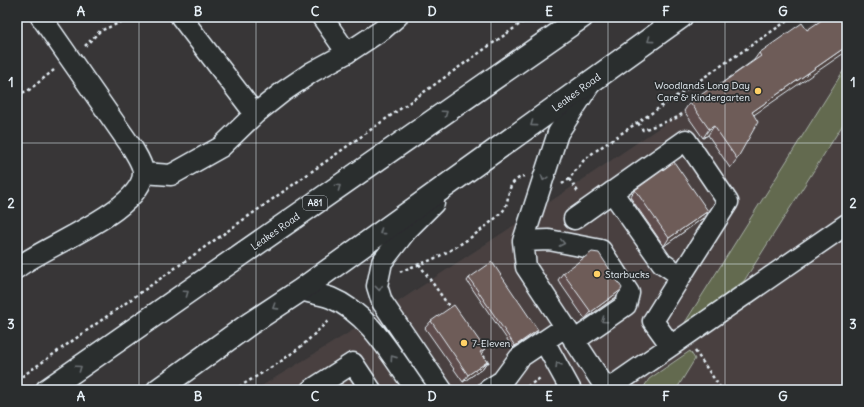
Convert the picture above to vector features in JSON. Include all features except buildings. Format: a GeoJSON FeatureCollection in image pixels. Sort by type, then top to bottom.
{"type":"FeatureCollection","features":[{"type":"Feature","properties":{"kind":"highway","name":"Leakes Road"},"geometry":{"type":"LineString","coordinates":[[47,390],[582,17]]}},
{"type":"Feature","properties":{"kind":"highway","name":"Leakes Road"},"geometry":{"type":"LineString","coordinates":[[158,390],[248,325],[301,290],[681,17]]}},
{"type":"Feature","properties":{"kind":"lane"},"geometry":{"type":"LineString","coordinates":[[20,258],[90,227],[122,205],[139,187],[143,173],[140,160],[133,149],[41,17]]}},
{"type":"Feature","properties":{"kind":"lane"},"geometry":{"type":"LineString","coordinates":[[181,17],[255,114]]}},
{"type":"Feature","properties":{"kind":"lane"},"geometry":{"type":"LineString","coordinates":[[322,17],[347,53]]}},
{"type":"Feature","properties":{"kind":"lane"},"geometry":{"type":"LineString","coordinates":[[143,173],[171,175],[221,147],[255,114],[312,72],[347,53],[382,30],[397,17]]}},
{"type":"Feature","properties":{"kind":"lane"},"geometry":{"type":"LineString","coordinates":[[592,81],[558,133],[523,241],[526,268],[607,390],[847,224]]}},
{"type":"Feature","properties":{"kind":"lane"},"geometry":{"type":"LineString","coordinates":[[582,214],[686,140],[728,202],[653,320],[671,346]]}},
{"type":"Feature","properties":{"kind":"lane"},"geometry":{"type":"LineString","coordinates":[[442,390],[382,302],[377,286],[382,262],[407,230],[467,171]]}},
{"type":"Feature","properties":{"kind":"lane"},"geometry":{"type":"LineString","coordinates":[[612,192],[662,263],[681,276]]}},
{"type":"Feature","properties":{"kind":"lane"},"geometry":{"type":"LineString","coordinates":[[495,386],[519,358],[544,341],[570,334],[626,305],[629,292],[601,250],[549,240],[523,241]]}},
{"type":"Feature","properties":{"kind":"lane"},"geometry":{"type":"LineString","coordinates":[[301,290],[330,297],[362,317],[416,390]]}},
{"type":"Feature","properties":{"kind":"lane"},"geometry":{"type":"LineString","coordinates":[[544,341],[571,390]]}},
{"type":"Feature","properties":{"kind":"lane"},"geometry":{"type":"LineString","coordinates":[[311,390],[353,364],[371,390]]}},
{"type":"Feature","properties":{"kind":"path"},"geometry":{"type":"LineString","coordinates":[[17,380],[530,17]]}},
{"type":"Feature","properties":{"kind":"path"},"geometry":{"type":"LineString","coordinates":[[638,123],[643,130],[676,118],[685,112]]}},
{"type":"Feature","properties":{"kind":"path"},"geometry":{"type":"LineString","coordinates":[[570,179],[582,214]]}},
{"type":"Feature","properties":{"kind":"path"},"geometry":{"type":"LineString","coordinates":[[419,264],[456,316]]}},
{"type":"Feature","properties":{"kind":"path"},"geometry":{"type":"LineString","coordinates":[[234,390],[280,362],[303,345],[318,329],[346,306]]}},
{"type":"Feature","properties":{"kind":"path"},"geometry":{"type":"LineString","coordinates":[[479,348],[495,386]]}},
{"type":"Feature","properties":{"kind":"path"},"geometry":{"type":"LineString","coordinates":[[522,390],[558,365]]}},
{"type":"Feature","properties":{"kind":"shaded area"},"geometry":{"type":"Polygon","coordinates":[[[822,17],[847,17],[847,390],[255,390],[381,313],[563,193],[822,17]]]}},
{"type":"Feature","properties":{"kind":"green space"},"geometry":{"type":"Polygon","coordinates":[[[847,65],[847,118],[744,281],[684,324],[847,65]]]}},
{"type":"Feature","properties":{"kind":"green space"},"geometry":{"type":"Polygon","coordinates":[[[690,351],[695,359],[676,390],[642,390],[649,379],[690,351]]]}},
{"type":"Feature","properties":{"kind":"place","name":"Woodlands Long Day Care & Kindergarten"},"geometry":{"type":"Point","coordinates":[758,91]}},
{"type":"Feature","properties":{"kind":"place","name":"Starbucks"},"geometry":{"type":"Point","coordinates":[597,274]}},
{"type":"Feature","properties":{"kind":"place","name":"7-Eleven"},"geometry":{"type":"Point","coordinates":[464,343]}}]}
